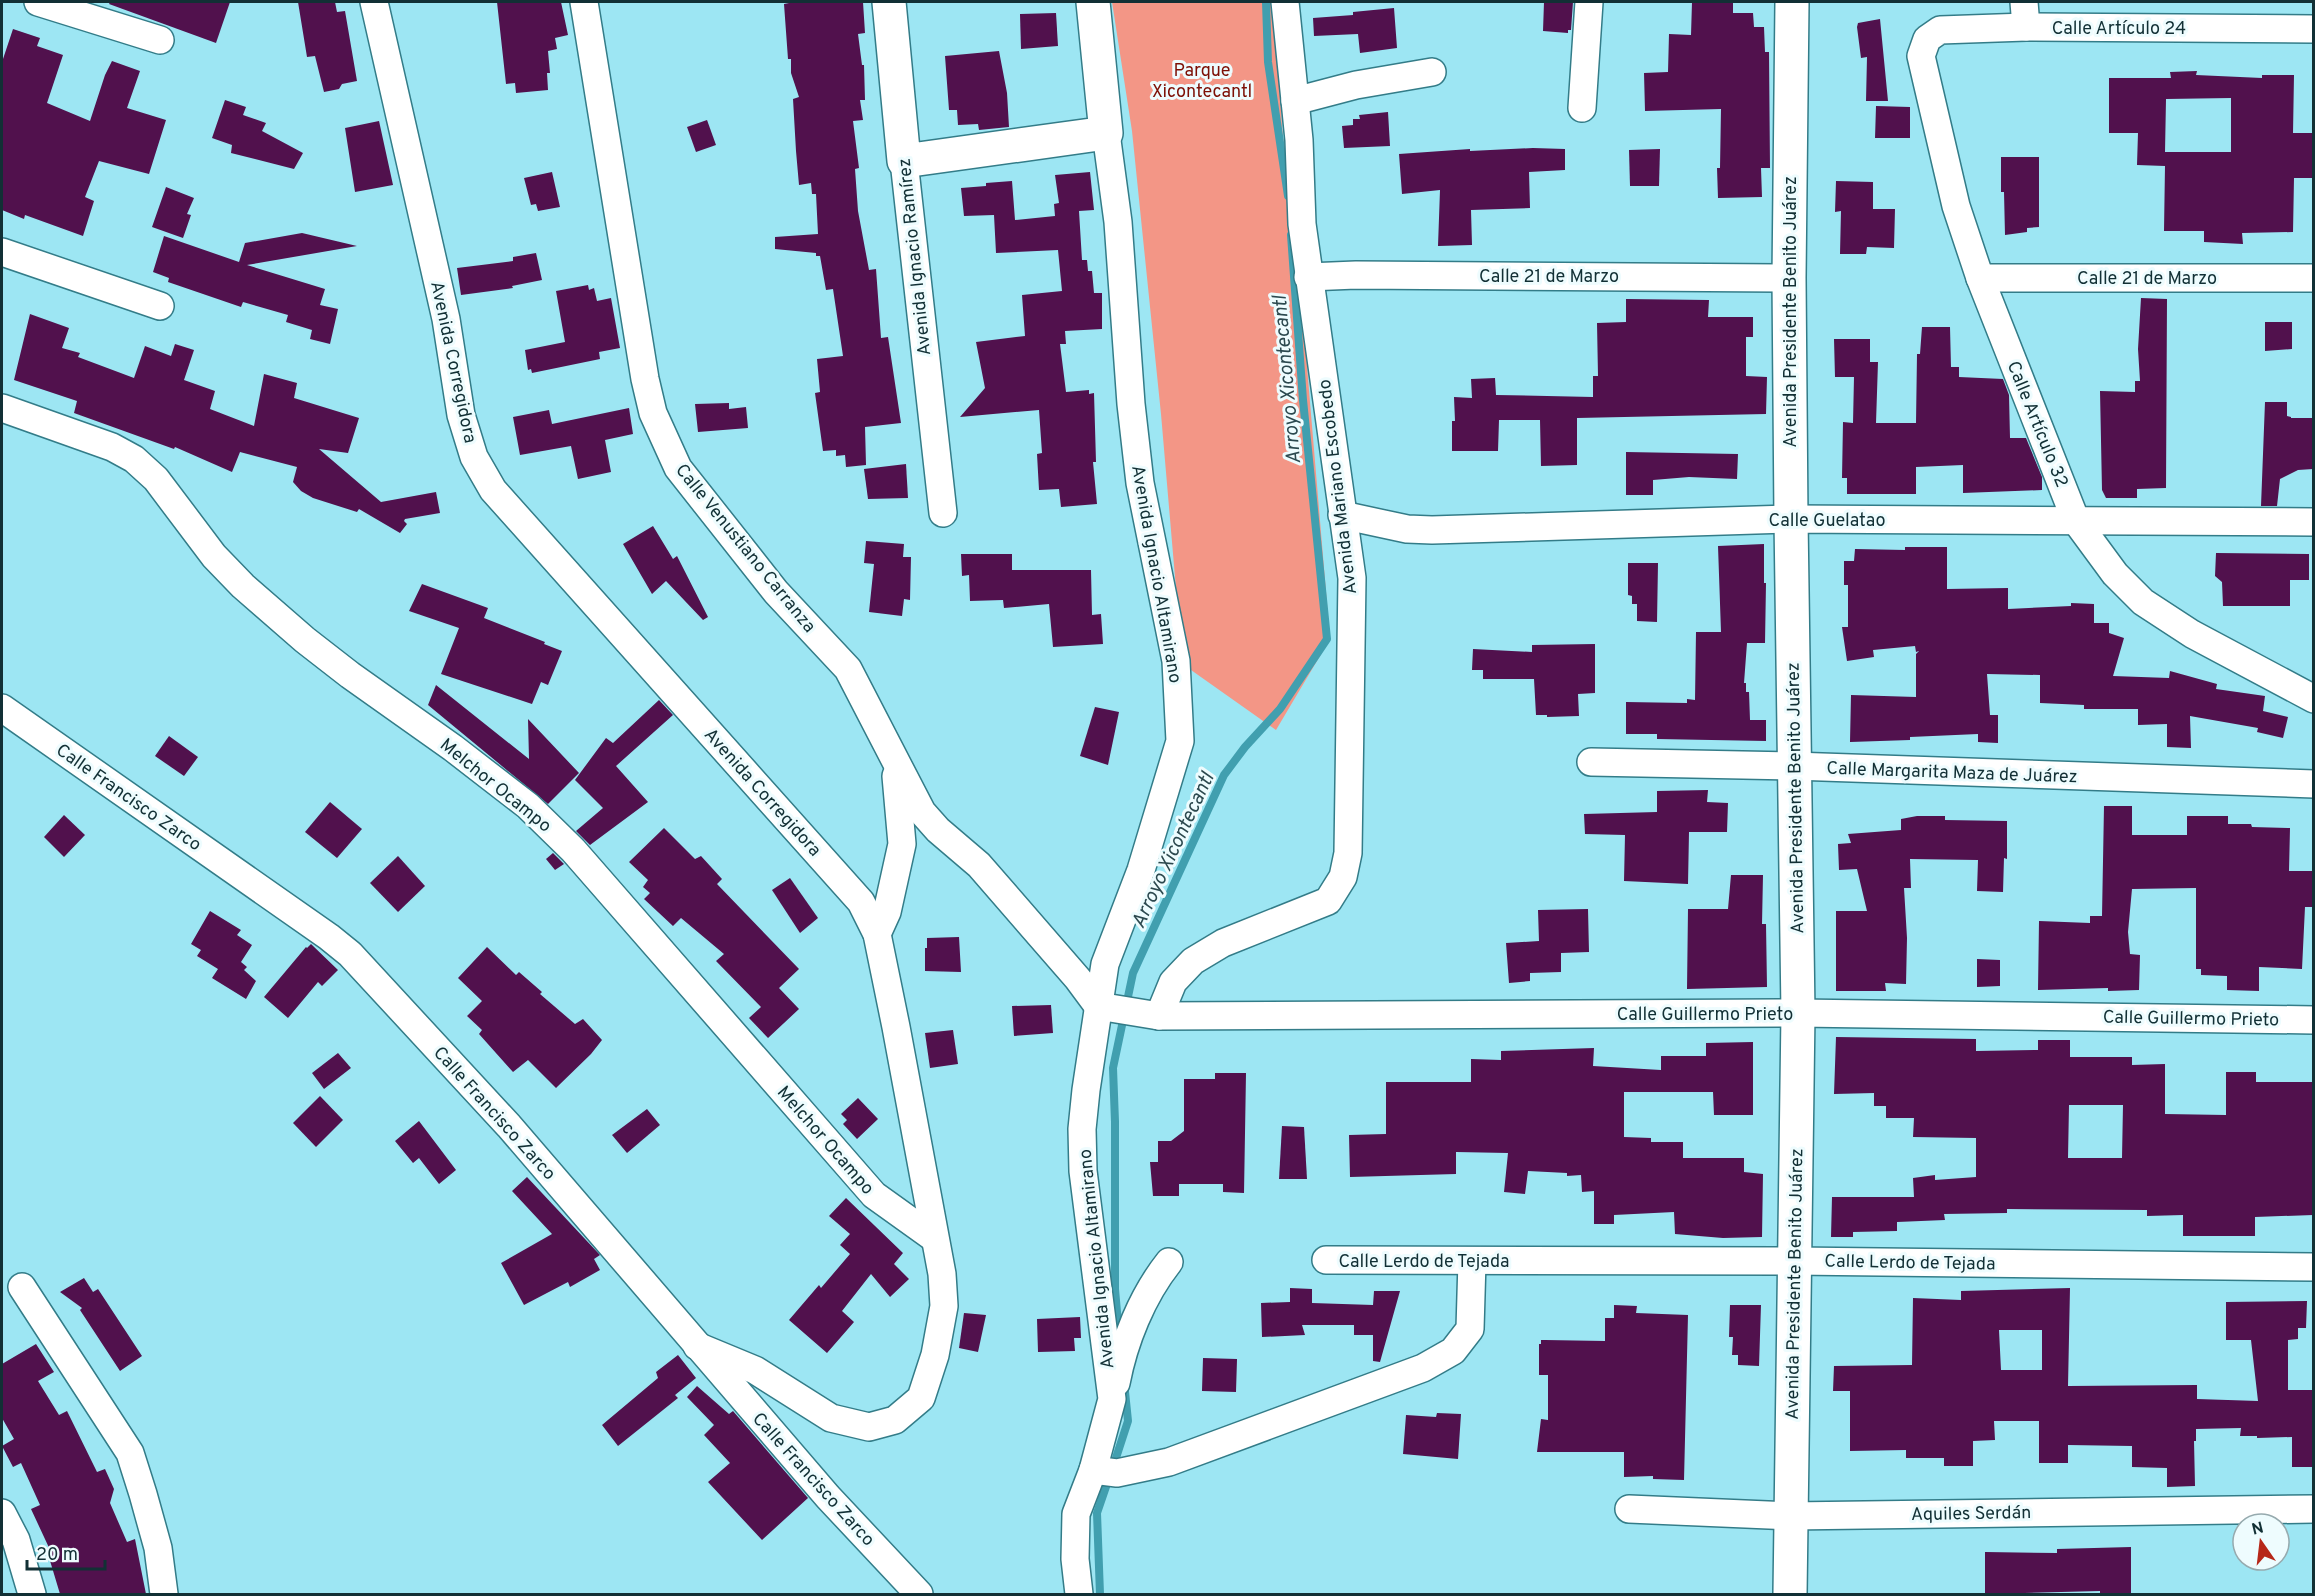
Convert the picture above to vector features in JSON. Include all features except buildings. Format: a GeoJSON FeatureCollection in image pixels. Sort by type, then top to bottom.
{"type":"FeatureCollection","features":[{"type":"Feature","properties":{"kind":"street"},"geometry":{"type":"LineString","coordinates":[[38,2],[108,12],[160,40]]}},
{"type":"Feature","properties":{"kind":"street","name":"Avenida Corregidora"},"geometry":{"type":"LineString","coordinates":[[374,2],[446,320],[461,415],[474,457],[493,490],[861,902],[877,934],[897,1027],[942,1274],[944,1306],[935,1355],[921,1398],[895,1420],[869,1426],[831,1418],[756,1370],[697,1346]]}},
{"type":"Feature","properties":{"kind":"street","name":"Calle Venustiano Carranza"},"geometry":{"type":"LineString","coordinates":[[584,2],[645,379],[653,413],[678,468],[793,610],[848,669],[922,812],[938,830],[979,865],[1078,979],[1098,1006]]}},
{"type":"Feature","properties":{"kind":"street","name":"Avenida Ignacio Ramírez"},"geometry":{"type":"LineString","coordinates":[[889,2],[943,513]]}},
{"type":"Feature","properties":{"kind":"street","name":"Avenida Ignacio Altamirano"},"geometry":{"type":"LineString","coordinates":[[1079,1594],[1075,1559],[1076,1514],[1093,1470],[1112,1399],[1083,1171],[1082,1129],[1105,964],[1141,870],[1180,741],[1176,661],[1140,483],[1131,404],[1118,222],[1106,133],[1093,2]]}},
{"type":"Feature","properties":{"kind":"street","name":"Avenida Mariano Escobedo"},"geometry":{"type":"LineString","coordinates":[[1159,1016],[1173,982],[1193,961],[1223,943],[1328,901],[1343,877],[1348,853],[1352,578],[1308,278],[1285,2]]}},
{"type":"Feature","properties":{"kind":"street"},"geometry":{"type":"LineString","coordinates":[[1582,108],[1589,2]]}},
{"type":"Feature","properties":{"kind":"street","name":"Avenida Presidente Benito Juárez"},"geometry":{"type":"LineString","coordinates":[[1790,1594],[1798,1013],[1793,766],[1789,278],[1792,2]]}},
{"type":"Feature","properties":{"kind":"street","name":"Calle Artículo 24"},"geometry":{"type":"LineString","coordinates":[[1927,39],[1940,30],[2025,14],[2313,29]]}},
{"type":"Feature","properties":{"kind":"street","name":"Calle Artículo 32"},"geometry":{"type":"LineString","coordinates":[[1927,39],[1921,56],[1956,206],[1980,278],[2076,521],[2115,574],[2143,602],[2192,634],[2313,699]]}},
{"type":"Feature","properties":{"kind":"street"},"geometry":{"type":"LineString","coordinates":[[1295,101],[1356,86],[1432,72]]}},
{"type":"Feature","properties":{"kind":"street"},"geometry":{"type":"LineString","coordinates":[[904,161],[1106,133]]}},
{"type":"Feature","properties":{"kind":"street"},"geometry":{"type":"LineString","coordinates":[[2,252],[160,306]]}},
{"type":"Feature","properties":{"kind":"street","name":"Calle 21 de Marzo"},"geometry":{"type":"LineString","coordinates":[[1308,278],[1388,275],[1789,278]]}},
{"type":"Feature","properties":{"kind":"street","name":"Calle 21 de Marzo"},"geometry":{"type":"LineString","coordinates":[[1980,278],[2313,278]]}},
{"type":"Feature","properties":{"kind":"street","name":"Melchor Ocampo"},"geometry":{"type":"LineString","coordinates":[[2,408],[112,447],[134,459],[156,479],[214,556],[243,586],[341,668],[453,748],[528,806],[573,850],[874,1195],[934,1238]]}},
{"type":"Feature","properties":{"kind":"street","name":"Calle Guelatao"},"geometry":{"type":"LineString","coordinates":[[1342,515],[1407,529],[1432,530],[1791,519],[2313,522]]}},
{"type":"Feature","properties":{"kind":"street","name":"Calle Francisco Zarco"},"geometry":{"type":"LineString","coordinates":[[2,708],[350,954],[508,1126],[828,1497],[919,1594]]}},
{"type":"Feature","properties":{"kind":"street","name":"Calle Margarita Maza de Juárez"},"geometry":{"type":"LineString","coordinates":[[1591,762],[1793,766],[2313,784]]}},
{"type":"Feature","properties":{"kind":"street"},"geometry":{"type":"LineString","coordinates":[[877,934],[887,912],[902,844],[896,776],[899,768]]}},
{"type":"Feature","properties":{"kind":"street","name":"Calle Guillermo Prieto"},"geometry":{"type":"LineString","coordinates":[[1098,1006],[1159,1016],[1798,1013],[2313,1020]]}},
{"type":"Feature","properties":{"kind":"street","name":"Calle Lerdo de Tejada"},"geometry":{"type":"LineString","coordinates":[[1326,1260],[1794,1261],[2313,1267]]}},
{"type":"Feature","properties":{"kind":"street"},"geometry":{"type":"LineString","coordinates":[[1093,1470],[1117,1473],[1169,1462],[1423,1368],[1453,1351],[1470,1329],[1472,1261]]}},
{"type":"Feature","properties":{"kind":"street"},"geometry":{"type":"LineString","coordinates":[[1112,1399],[1121,1356],[1152,1284],[1168,1262]]}},
{"type":"Feature","properties":{"kind":"street"},"geometry":{"type":"LineString","coordinates":[[22,1287],[130,1454],[158,1548],[164,1594]]}},
{"type":"Feature","properties":{"kind":"street","name":"Aquiles Serdán"},"geometry":{"type":"LineString","coordinates":[[1629,1509],[1790,1516],[2313,1509]]}},
{"type":"Feature","properties":{"kind":"street"},"geometry":{"type":"LineString","coordinates":[[2,1512],[16,1540],[32,1594]]}},
{"type":"Feature","properties":{"kind":"green space","name":"Parque Xicontecantl"},"geometry":{"type":"Polygon","coordinates":[[[1112,2],[1273,2],[1283,138],[1292,189],[1330,639],[1276,730],[1191,670],[1180,635],[1161,414],[1132,131],[1112,2]]]}},
{"type":"Feature","properties":{"kind":"waterway","name":"Arroyo Xicontecantl"},"geometry":{"type":"LineString","coordinates":[[1266,2],[1268,62],[1288,196]]}},
{"type":"Feature","properties":{"kind":"waterway","name":"Arroyo Xicontecantl"},"geometry":{"type":"LineString","coordinates":[[1119,1335],[1115,1289],[1113,1068],[1133,973],[1224,775],[1245,747],[1280,709],[1327,639],[1303,400],[1291,235]]}},
{"type":"Feature","properties":{"kind":"waterway","name":"Arroyo Xicontecantl"},"geometry":{"type":"LineString","coordinates":[[1113,1467],[1128,1421],[1124,1382]]}},
{"type":"Feature","properties":{"kind":"waterway","name":"Arroyo Xicontecantl"},"geometry":{"type":"LineString","coordinates":[[1100,1594],[1097,1513],[1109,1478]]}}]}
